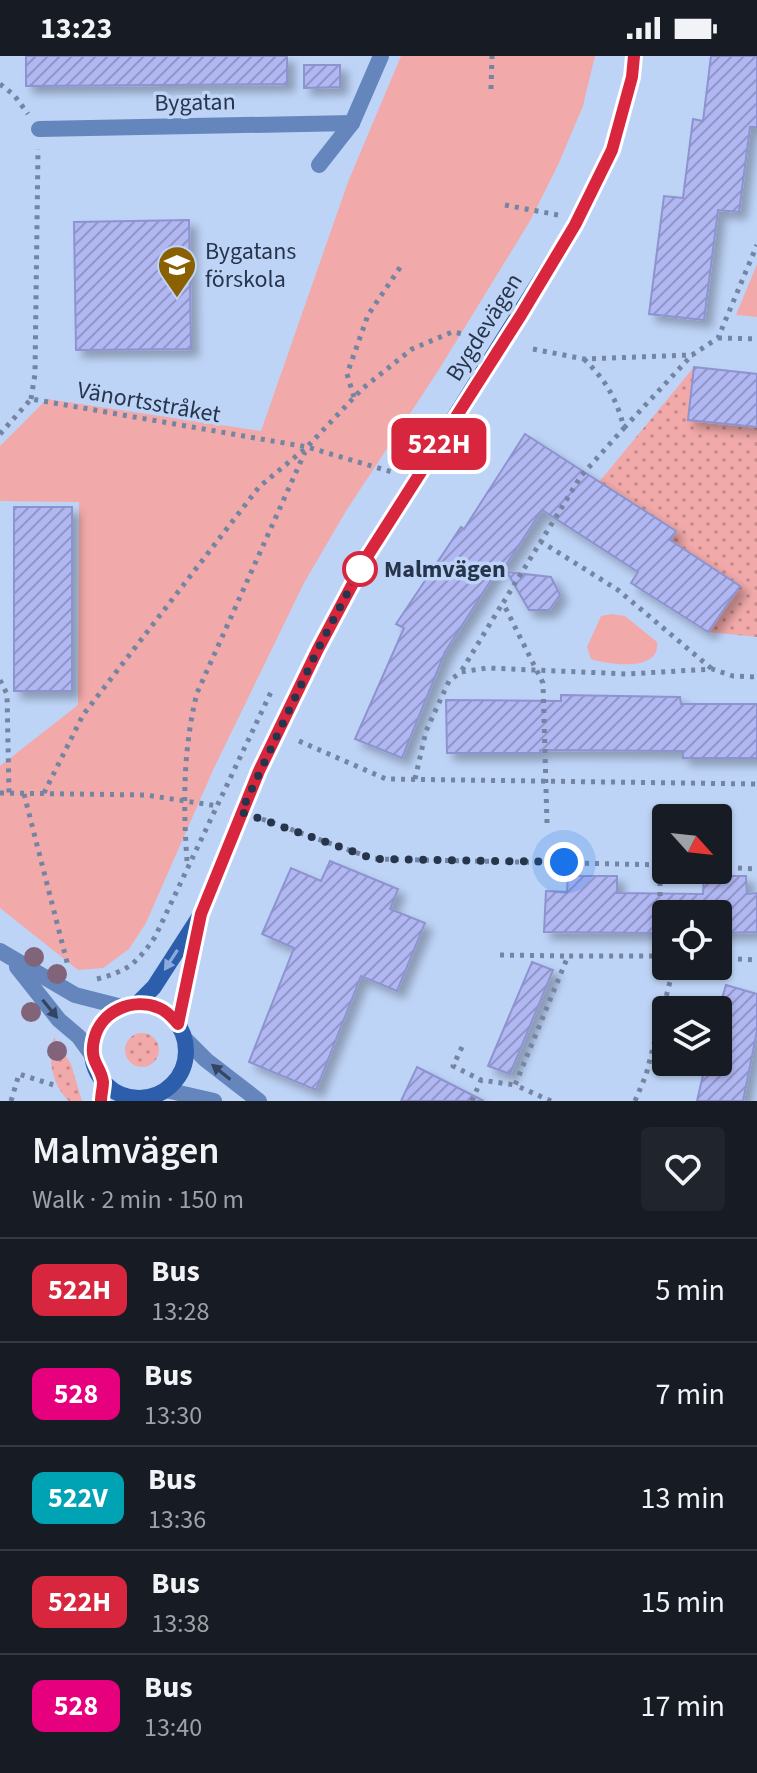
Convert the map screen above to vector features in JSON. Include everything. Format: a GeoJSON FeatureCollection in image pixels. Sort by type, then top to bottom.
{"type":"FeatureCollection","features":[{"type":"Feature","properties":{"kind":"street"},"geometry":{"type":"LineString","coordinates":[[319,165],[352,123],[381,56]]}},
{"type":"Feature","properties":{"kind":"street","name":"Bygdevägen"},"geometry":{"type":"LineString","coordinates":[[130,1005],[154,987],[201,914],[241,812],[318,649],[368,555],[575,225],[612,150],[632,77],[634,56]]}},
{"type":"Feature","properties":{"kind":"street","name":"Bygatan"},"geometry":{"type":"LineString","coordinates":[[39,129],[352,123]]}},
{"type":"Feature","properties":{"kind":"street","name":"Bygdevägen"},"geometry":{"type":"LineString","coordinates":[[182,1032],[201,914]]}},
{"type":"Feature","properties":{"kind":"street"},"geometry":{"type":"LineString","coordinates":[[6,955],[75,995],[159,1007],[206,1060],[259,1101]]}},
{"type":"Feature","properties":{"kind":"street"},"geometry":{"type":"LineString","coordinates":[[6,955],[59,1020],[79,1037],[92,1055],[103,1080],[123,1096],[203,1100]]}},
{"type":"Feature","properties":{"kind":"street"},"geometry":{"type":"LineString","coordinates":[[92,1055],[99,1026],[108,1015],[130,1005]]}},
{"type":"Feature","properties":{"kind":"street"},"geometry":{"type":"LineString","coordinates":[[155,1096],[182,1071],[186,1055],[182,1032]]}},
{"type":"Feature","properties":{"kind":"street"},"geometry":{"type":"LineString","coordinates":[[101,1101],[103,1080]]}},
{"type":"Feature","properties":{"kind":"path"},"geometry":{"type":"LineString","coordinates":[[491,89],[492,56]]}},
{"type":"Feature","properties":{"kind":"path"},"geometry":{"type":"LineString","coordinates":[[0,84],[14,95],[39,129],[35,374],[31,399],[0,434]]}},
{"type":"Feature","properties":{"kind":"path"},"geometry":{"type":"LineString","coordinates":[[505,205],[559,215]]}},
{"type":"Feature","properties":{"kind":"path"},"geometry":{"type":"LineString","coordinates":[[415,779],[426,731],[449,681],[461,672],[581,476],[692,355],[718,338],[757,245]]}},
{"type":"Feature","properties":{"kind":"path"},"geometry":{"type":"LineString","coordinates":[[354,397],[347,374],[352,359],[368,315],[401,266]]}},
{"type":"Feature","properties":{"kind":"path"},"geometry":{"type":"LineString","coordinates":[[44,793],[83,715],[259,487],[307,447],[354,397],[412,349],[452,332],[476,336]]}},
{"type":"Feature","properties":{"kind":"path"},"geometry":{"type":"LineString","coordinates":[[718,338],[757,339]]}},
{"type":"Feature","properties":{"kind":"path"},"geometry":{"type":"LineString","coordinates":[[533,349],[584,359],[692,355]]}},
{"type":"Feature","properties":{"kind":"path"},"geometry":{"type":"LineString","coordinates":[[584,359],[603,378],[619,409],[624,428]]}},
{"type":"Feature","properties":{"kind":"path","name":"Vänortsstråket"},"geometry":{"type":"LineString","coordinates":[[31,399],[307,447],[392,472]]}},
{"type":"Feature","properties":{"kind":"path"},"geometry":{"type":"LineString","coordinates":[[188,865],[183,800],[188,728],[197,693],[307,447]]}},
{"type":"Feature","properties":{"kind":"path"},"geometry":{"type":"LineString","coordinates":[[540,541],[618,590],[712,669],[733,676],[757,677]]}},
{"type":"Feature","properties":{"kind":"path"},"geometry":{"type":"LineString","coordinates":[[503,603],[543,683],[547,823]]}},
{"type":"Feature","properties":{"kind":"path"},"geometry":{"type":"LineString","coordinates":[[461,672],[487,668],[628,674],[712,669]]}},
{"type":"Feature","properties":{"kind":"path"},"geometry":{"type":"LineString","coordinates":[[0,680],[7,694],[9,793]]}},
{"type":"Feature","properties":{"kind":"path"},"geometry":{"type":"LineString","coordinates":[[299,741],[386,779],[757,784]]}},
{"type":"Feature","properties":{"kind":"path"},"geometry":{"type":"LineString","coordinates":[[0,793],[146,795],[216,805],[374,859],[652,865]]}},
{"type":"Feature","properties":{"kind":"path"},"geometry":{"type":"LineString","coordinates":[[24,793],[71,975]]}},
{"type":"Feature","properties":{"kind":"path"},"geometry":{"type":"LineString","coordinates":[[92,979],[127,969],[141,958],[155,937],[216,805]]}},
{"type":"Feature","properties":{"kind":"path"},"geometry":{"type":"LineString","coordinates":[[732,868],[757,869]]}},
{"type":"Feature","properties":{"kind":"path"},"geometry":{"type":"LineString","coordinates":[[500,955],[652,956]]}},
{"type":"Feature","properties":{"kind":"path"},"geometry":{"type":"LineString","coordinates":[[515,1085],[568,956]]}},
{"type":"Feature","properties":{"kind":"path"},"geometry":{"type":"LineString","coordinates":[[732,959],[757,960]]}},
{"type":"Feature","properties":{"kind":"path"},"geometry":{"type":"LineString","coordinates":[[635,1101],[646,1075],[670,980]]}},
{"type":"Feature","properties":{"kind":"path"},"geometry":{"type":"LineString","coordinates":[[462,1047],[453,1066],[481,1080],[515,1085],[551,1101]]}},
{"type":"Feature","properties":{"kind":"path"},"geometry":{"type":"LineString","coordinates":[[11,1101],[19,1074],[54,1085]]}},
{"type":"Feature","properties":{"kind":"path"},"geometry":{"type":"LineString","coordinates":[[472,1101],[481,1080]]}},
{"type":"Feature","properties":{"kind":"shaded area"},"geometry":{"type":"Polygon","coordinates":[[[401,56],[595,56],[583,106],[530,221],[438,371],[346,511],[304,583],[214,768],[146,923],[129,949],[103,968],[78,970],[0,908],[0,766],[78,705],[79,502],[0,501],[0,446],[47,399],[261,431],[348,182],[401,56]]]}},
{"type":"Feature","properties":{"kind":"shaded area"},"geometry":{"type":"Polygon","coordinates":[[[757,264],[757,317],[736,315],[757,264]]]}},
{"type":"Feature","properties":{"kind":"shaded area"},"geometry":{"type":"Polygon","coordinates":[[[694,367],[688,420],[757,427],[757,637],[708,632],[739,586],[670,540],[599,482],[694,367]]]}},
{"type":"Feature","properties":{"kind":"shaded area"},"geometry":{"type":"Polygon","coordinates":[[[601,616],[625,616],[657,642],[656,652],[651,658],[632,664],[591,659],[587,647],[601,616]]]}},
{"type":"Feature","properties":{"kind":"shaded area"},"geometry":{"type":"Polygon","coordinates":[[[142,1033],[154,1038],[159,1050],[154,1062],[142,1067],[130,1062],[125,1050],[130,1038],[142,1033]]]}},
{"type":"Feature","properties":{"kind":"shaded area"},"geometry":{"type":"Polygon","coordinates":[[[54,1037],[71,1064],[82,1101],[69,1101],[58,1087],[51,1063],[54,1037]]]}},
{"type":"Feature","properties":{"kind":"building"},"geometry":{"type":"Polygon","coordinates":[[[26,56],[287,56],[287,84],[26,86],[26,56]]]}},
{"type":"Feature","properties":{"kind":"building"},"geometry":{"type":"Polygon","coordinates":[[[711,56],[757,56],[757,127],[750,127],[739,212],[718,210],[704,320],[649,314],[664,196],[683,198],[693,119],[703,121],[711,56]]]}},
{"type":"Feature","properties":{"kind":"building"},"geometry":{"type":"Polygon","coordinates":[[[304,65],[340,65],[340,87],[304,88],[304,65]]]}},
{"type":"Feature","properties":{"kind":"building"},"geometry":{"type":"Polygon","coordinates":[[[189,220],[191,349],[76,350],[74,222],[189,220]]]}},
{"type":"Feature","properties":{"kind":"building"},"geometry":{"type":"Polygon","coordinates":[[[694,367],[757,374],[757,427],[688,420],[694,367]]]}},
{"type":"Feature","properties":{"kind":"building"},"geometry":{"type":"Polygon","coordinates":[[[525,434],[676,531],[670,540],[740,586],[708,632],[631,583],[638,572],[542,510],[504,568],[502,563],[445,652],[402,758],[355,739],[404,628],[396,624],[461,527],[464,529],[525,434]]]}},
{"type":"Feature","properties":{"kind":"building"},"geometry":{"type":"Polygon","coordinates":[[[14,507],[72,507],[72,691],[14,691],[14,507]]]}},
{"type":"Feature","properties":{"kind":"building"},"geometry":{"type":"Polygon","coordinates":[[[507,572],[551,577],[560,595],[549,610],[529,610],[507,572]]]}},
{"type":"Feature","properties":{"kind":"building"},"geometry":{"type":"Polygon","coordinates":[[[561,695],[680,697],[681,704],[757,704],[757,758],[683,758],[683,751],[447,753],[446,700],[561,701],[561,695]]]}},
{"type":"Feature","properties":{"kind":"building"},"geometry":{"type":"Polygon","coordinates":[[[330,861],[398,889],[390,909],[425,923],[397,991],[361,976],[316,1090],[249,1062],[294,948],[262,934],[291,868],[321,881],[330,861]]]}},
{"type":"Feature","properties":{"kind":"building"},"geometry":{"type":"Polygon","coordinates":[[[568,876],[617,876],[617,893],[703,894],[704,884],[732,884],[732,876],[746,876],[747,894],[757,893],[757,932],[732,933],[732,900],[652,900],[652,933],[544,932],[546,891],[567,892],[568,876]]]}},
{"type":"Feature","properties":{"kind":"building"},"geometry":{"type":"Polygon","coordinates":[[[532,962],[553,970],[510,1074],[488,1066],[532,962]]]}},
{"type":"Feature","properties":{"kind":"building"},"geometry":{"type":"Polygon","coordinates":[[[726,985],[757,994],[757,1031],[743,1101],[697,1101],[703,1076],[732,1076],[732,996],[723,996],[726,985]]]}},
{"type":"Feature","properties":{"kind":"building"},"geometry":{"type":"Polygon","coordinates":[[[417,1067],[484,1101],[401,1101],[417,1067]]]}},
{"type":"Feature","properties":{"kind":"bus line","name":"522H"},"geometry":{"type":"LineString","coordinates":[[101,1101],[103,1080],[92,1055],[99,1026],[108,1015],[138,1003],[159,1007],[178,1024],[201,914],[259,771],[368,555],[575,225],[612,150],[632,77],[634,56]]}},
{"type":"Feature","properties":{"kind":"place","name":"Bygatans förskola"},"geometry":{"type":"Point","coordinates":[177,299]}},
{"type":"Feature","properties":{"kind":"place","name":"Malmvägen"},"geometry":{"type":"Point","coordinates":[360,569]}},
{"type":"Feature","properties":{"kind":"route"},"geometry":{"type":"LineString","coordinates":[[360,569],[318,649],[241,812],[374,859],[564,862]]}}]}
